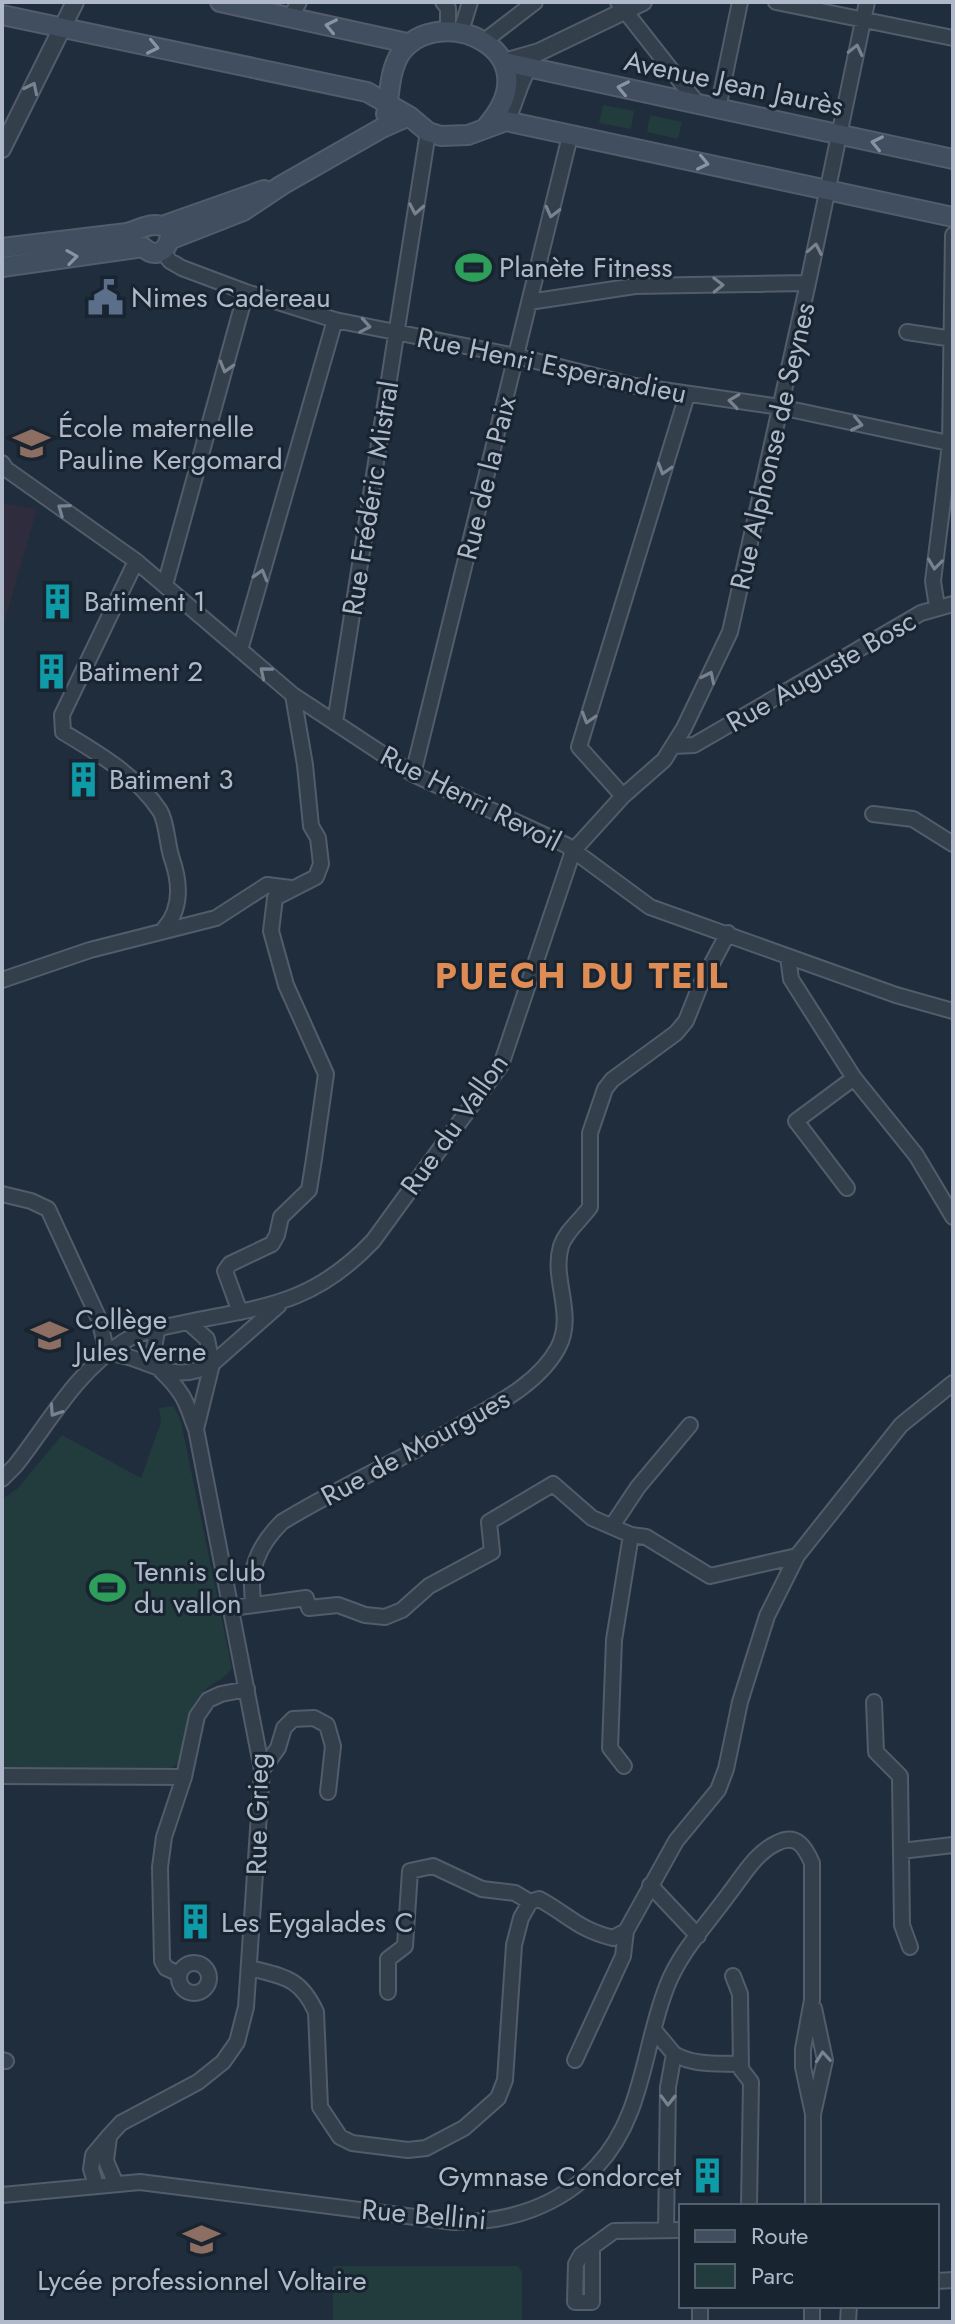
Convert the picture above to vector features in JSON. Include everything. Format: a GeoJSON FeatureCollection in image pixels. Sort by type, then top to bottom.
{"type":"FeatureCollection","features":[{"type":"Feature","properties":{"kind":"main road"},"geometry":{"type":"LineString","coordinates":[[220,2],[295,10],[407,43]]}},
{"type":"Feature","properties":{"kind":"main road"},"geometry":{"type":"LineString","coordinates":[[2,15],[362,90],[409,116],[428,132],[455,137],[483,131],[506,121],[953,217]]}},
{"type":"Feature","properties":{"kind":"main road"},"geometry":{"type":"LineString","coordinates":[[382,128],[392,68],[407,43],[429,32],[455,27],[487,39],[504,62],[508,83],[505,96],[500,109],[483,131]]}},
{"type":"Feature","properties":{"kind":"main road"},"geometry":{"type":"LineString","coordinates":[[409,116],[401,94],[401,76],[406,59],[429,32]]}},
{"type":"Feature","properties":{"kind":"main road","name":"Avenue Jean Jaurès"},"geometry":{"type":"LineString","coordinates":[[504,62],[534,59],[698,104],[953,159]]}},
{"type":"Feature","properties":{"kind":"main road"},"geometry":{"type":"LineString","coordinates":[[3,254],[156,239],[282,185],[409,116]]}},
{"type":"Feature","properties":{"kind":"street"},"geometry":{"type":"LineString","coordinates":[[4,141],[75,2]]}},
{"type":"Feature","properties":{"kind":"street"},"geometry":{"type":"LineString","coordinates":[[443,2],[455,27]]}},
{"type":"Feature","properties":{"kind":"street"},"geometry":{"type":"LineString","coordinates":[[455,27],[470,2]]}},
{"type":"Feature","properties":{"kind":"street"},"geometry":{"type":"LineString","coordinates":[[487,39],[535,2]]}},
{"type":"Feature","properties":{"kind":"street"},"geometry":{"type":"LineString","coordinates":[[506,121],[515,103],[522,75],[534,59],[621,6],[643,2]]}},
{"type":"Feature","properties":{"kind":"street"},"geometry":{"type":"LineString","coordinates":[[718,108],[740,2]]}},
{"type":"Feature","properties":{"kind":"street"},"geometry":{"type":"LineString","coordinates":[[776,2],[953,38]]}},
{"type":"Feature","properties":{"kind":"street","name":"Rue Alphonse de Seynes"},"geometry":{"type":"LineString","coordinates":[[673,746],[730,632],[867,2]]}},
{"type":"Feature","properties":{"kind":"street"},"geometry":{"type":"LineString","coordinates":[[621,6],[698,104]]}},
{"type":"Feature","properties":{"kind":"street","name":"Rue Frédéric Mistral"},"geometry":{"type":"LineString","coordinates":[[335,723],[428,132]]}},
{"type":"Feature","properties":{"kind":"street","name":"Rue de la Paix"},"geometry":{"type":"LineString","coordinates":[[413,774],[570,136]]}},
{"type":"Feature","properties":{"kind":"street","name":"Rue Auguste Bosc"},"geometry":{"type":"LineString","coordinates":[[673,746],[694,745],[921,613],[937,607],[933,581],[952,444],[953,235]]}},
{"type":"Feature","properties":{"kind":"street","name":"Rue Henri Esperandieu"},"geometry":{"type":"LineString","coordinates":[[156,239],[170,261],[182,268],[335,320],[516,356],[635,386],[780,407],[952,444]]}},
{"type":"Feature","properties":{"kind":"street"},"geometry":{"type":"LineString","coordinates":[[529,302],[635,286],[808,283]]}},
{"type":"Feature","properties":{"kind":"street"},"geometry":{"type":"LineString","coordinates":[[165,585],[246,292]]}},
{"type":"Feature","properties":{"kind":"street"},"geometry":{"type":"LineString","coordinates":[[240,650],[335,320]]}},
{"type":"Feature","properties":{"kind":"street"},"geometry":{"type":"LineString","coordinates":[[907,332],[953,339]]}},
{"type":"Feature","properties":{"kind":"street"},"geometry":{"type":"LineString","coordinates":[[623,796],[579,747],[687,395]]}},
{"type":"Feature","properties":{"kind":"street","name":"Rue Henri Revoil"},"geometry":{"type":"LineString","coordinates":[[2,463],[6,469],[136,561],[293,695],[413,774],[573,851],[650,907],[896,995],[953,1011]]}},
{"type":"Feature","properties":{"kind":"street"},"geometry":{"type":"LineString","coordinates":[[136,561],[62,715],[63,732],[105,758],[162,812],[167,844],[179,880],[172,920],[164,929]]}},
{"type":"Feature","properties":{"kind":"street"},"geometry":{"type":"LineString","coordinates":[[937,607],[953,604]]}},
{"type":"Feature","properties":{"kind":"street"},"geometry":{"type":"LineString","coordinates":[[240,1312],[225,1271],[230,1264],[272,1244],[281,1217],[309,1190],[326,1074],[286,985],[271,931],[275,898],[316,877],[321,864],[318,838],[311,826],[293,695]]}},
{"type":"Feature","properties":{"kind":"street"},"geometry":{"type":"LineString","coordinates":[[573,851],[623,796],[664,760],[673,746]]}},
{"type":"Feature","properties":{"kind":"street"},"geometry":{"type":"LineString","coordinates":[[873,814],[913,819],[953,844]]}},
{"type":"Feature","properties":{"kind":"street","name":"Rue du Vallon"},"geometry":{"type":"LineString","coordinates":[[2,1479],[35,1441],[68,1392],[107,1353],[126,1340],[158,1329],[282,1302],[320,1286],[352,1264],[373,1241],[501,1065],[573,851]]}},
{"type":"Feature","properties":{"kind":"street"},"geometry":{"type":"LineString","coordinates":[[2,980],[77,954],[216,918],[267,885],[291,888]]}},
{"type":"Feature","properties":{"kind":"street","name":"Rue de Mourgues"},"geometry":{"type":"LineString","coordinates":[[254,1605],[250,1588],[256,1557],[282,1522],[501,1402],[550,1359],[558,1348],[565,1327],[561,1247],[590,1207],[590,1133],[601,1099],[612,1080],[676,1033],[686,1021],[700,986],[728,933]]}},
{"type":"Feature","properties":{"kind":"street"},"geometry":{"type":"LineString","coordinates":[[788,957],[791,979],[854,1078],[916,1155],[953,1217]]}},
{"type":"Feature","properties":{"kind":"street"},"geometry":{"type":"LineString","coordinates":[[847,1188],[796,1121],[854,1078]]}},
{"type":"Feature","properties":{"kind":"street"},"geometry":{"type":"LineString","coordinates":[[2,1194],[48,1209],[99,1319],[107,1353]]}},
{"type":"Feature","properties":{"kind":"street","name":"Rue du Vallon"},"geometry":{"type":"LineString","coordinates":[[107,1353],[126,1355],[172,1373],[187,1374],[212,1364],[282,1302]]}},
{"type":"Feature","properties":{"kind":"street"},"geometry":{"type":"LineString","coordinates":[[99,1319],[126,1340]]}},
{"type":"Feature","properties":{"kind":"street"},"geometry":{"type":"LineString","coordinates":[[188,1322],[207,1339],[212,1364]]}},
{"type":"Feature","properties":{"kind":"street"},"geometry":{"type":"LineString","coordinates":[[156,1367],[153,1348],[158,1329]]}},
{"type":"Feature","properties":{"kind":"street","name":"Rue Grieg"},"geometry":{"type":"LineString","coordinates":[[196,1429],[212,1364]]}},
{"type":"Feature","properties":{"kind":"street","name":"Rue Grieg"},"geometry":{"type":"LineString","coordinates":[[71,2187],[121,2123],[198,2082],[223,2062],[237,2042],[244,2021],[250,1968],[262,1770],[196,1429],[181,1393],[156,1367]]}},
{"type":"Feature","properties":{"kind":"street"},"geometry":{"type":"LineString","coordinates":[[575,2060],[623,1956],[626,1931],[650,1885],[676,1841],[718,1790],[726,1769],[740,1702],[767,1616],[797,1556],[901,1425],[953,1383]]}},
{"type":"Feature","properties":{"kind":"street"},"geometry":{"type":"LineString","coordinates":[[612,1526],[638,1487],[690,1425]]}},
{"type":"Feature","properties":{"kind":"street"},"geometry":{"type":"LineString","coordinates":[[231,1608],[306,1598],[309,1608],[338,1605],[365,1615],[385,1617],[402,1610],[429,1586],[492,1552],[489,1522],[553,1484],[592,1518],[631,1535],[646,1537],[710,1576],[797,1556]]}},
{"type":"Feature","properties":{"kind":"street"},"geometry":{"type":"LineString","coordinates":[[624,1766],[610,1748],[614,1640],[631,1535]]}},
{"type":"Feature","properties":{"kind":"street"},"geometry":{"type":"LineString","coordinates":[[179,1974],[166,1968],[162,1961],[160,1867],[164,1837],[184,1777],[197,1716],[208,1700],[247,1689]]}},
{"type":"Feature","properties":{"kind":"street"},"geometry":{"type":"LineString","coordinates":[[874,1702],[876,1752],[900,1776],[902,1925],[910,1947]]}},
{"type":"Feature","properties":{"kind":"street"},"geometry":{"type":"LineString","coordinates":[[262,1770],[278,1748],[284,1728],[293,1719],[314,1718],[327,1725],[333,1746],[328,1792]]}},
{"type":"Feature","properties":{"kind":"street"},"geometry":{"type":"LineString","coordinates":[[2,1776],[184,1777]]}},
{"type":"Feature","properties":{"kind":"street","name":"Rue Bellini"},"geometry":{"type":"LineString","coordinates":[[2,2195],[140,2182],[454,2222],[500,2220],[544,2205],[566,2193],[597,2166],[616,2141],[635,2099],[666,1987],[678,1962],[761,1851],[782,1840],[792,1839],[806,1848],[812,1863],[812,2000]]}},
{"type":"Feature","properties":{"kind":"street"},"geometry":{"type":"LineString","coordinates":[[901,1851],[953,1845]]}},
{"type":"Feature","properties":{"kind":"street"},"geometry":{"type":"LineString","coordinates":[[388,1992],[388,1959],[405,1946],[410,1871],[433,1866],[482,1889],[515,1893],[530,1902]]}},
{"type":"Feature","properties":{"kind":"street"},"geometry":{"type":"LineString","coordinates":[[650,1885],[698,1936]]}},
{"type":"Feature","properties":{"kind":"street"},"geometry":{"type":"LineString","coordinates":[[250,1968],[289,1979],[301,1986],[309,1998],[316,2012],[320,2107],[340,2137],[352,2143],[408,2150],[426,2148],[464,2128],[498,2098],[505,2080],[514,1945],[521,1918],[530,1902],[539,1899],[580,1927],[597,1934],[613,1938],[626,1931]]}},
{"type":"Feature","properties":{"kind":"street"},"geometry":{"type":"LineString","coordinates":[[733,1976],[740,1994],[741,2069],[751,2082],[749,2204]]}},
{"type":"Feature","properties":{"kind":"street"},"geometry":{"type":"LineString","coordinates":[[812,2000],[803,2067],[813,2114],[813,2204]]}},
{"type":"Feature","properties":{"kind":"street"},"geometry":{"type":"LineString","coordinates":[[812,2000],[825,2060],[813,2114]]}},
{"type":"Feature","properties":{"kind":"street"},"geometry":{"type":"LineString","coordinates":[[654,2030],[674,2054],[685,2061],[741,2064]]}},
{"type":"Feature","properties":{"kind":"street"},"geometry":{"type":"LineString","coordinates":[[592,2249],[614,2231],[673,2230],[668,2087],[674,2054]]}},
{"type":"Feature","properties":{"kind":"street"},"geometry":{"type":"LineString","coordinates":[[109,2136],[106,2161],[115,2182]]}},
{"type":"Feature","properties":{"kind":"street"},"geometry":{"type":"LineString","coordinates":[[93,2155],[91,2169],[96,2185]]}},
{"type":"Feature","properties":{"kind":"shaded area"},"geometry":{"type":"Polygon","coordinates":[[[2,503],[37,509],[2,631],[2,503]]]}},
{"type":"Feature","properties":{"kind":"green space"},"geometry":{"type":"Polygon","coordinates":[[[603,105],[634,111],[631,129],[599,123],[603,105]]]}},
{"type":"Feature","properties":{"kind":"green space"},"geometry":{"type":"Polygon","coordinates":[[[650,115],[682,122],[678,139],[647,132],[650,115]]]}},
{"type":"Feature","properties":{"kind":"green space","name":"Tennis club du vallon"},"geometry":{"type":"Polygon","coordinates":[[[174,1406],[181,1422],[232,1668],[197,1700],[190,1716],[181,1762],[169,1769],[2,1767],[2,1499],[17,1489],[62,1435],[141,1478],[161,1422],[159,1408],[174,1406]]]}},
{"type":"Feature","properties":{"kind":"green space"},"geometry":{"type":"Polygon","coordinates":[[[333,2266],[518,2266],[522,2272],[522,2322],[333,2322],[333,2266]]]}},
{"type":"Feature","properties":{"kind":"place","name":"Planète Fitness"},"geometry":{"type":"Point","coordinates":[473,267]}},
{"type":"Feature","properties":{"kind":"place","name":"Nimes Cadereau"},"geometry":{"type":"Point","coordinates":[105,297]}},
{"type":"Feature","properties":{"kind":"place","name":"École maternelle Pauline Kergomard"},"geometry":{"type":"Point","coordinates":[32,443]}},
{"type":"Feature","properties":{"kind":"place","name":"Batiment 1"},"geometry":{"type":"Point","coordinates":[58,601]}},
{"type":"Feature","properties":{"kind":"place","name":"Batiment 2"},"geometry":{"type":"Point","coordinates":[52,671]}},
{"type":"Feature","properties":{"kind":"place","name":"Batiment 3"},"geometry":{"type":"Point","coordinates":[83,779]}},
{"type":"Feature","properties":{"kind":"place","name":"Collège Jules Verne"},"geometry":{"type":"Point","coordinates":[49,1335]}},
{"type":"Feature","properties":{"kind":"place","name":"Tennis club du vallon"},"geometry":{"type":"Point","coordinates":[108,1587]}},
{"type":"Feature","properties":{"kind":"place","name":"Les Eygalades C"},"geometry":{"type":"Point","coordinates":[195,1922]}},
{"type":"Feature","properties":{"kind":"place","name":"Gymnase Condorcet"},"geometry":{"type":"Point","coordinates":[707,2176]}},
{"type":"Feature","properties":{"kind":"place","name":"Lycée professionnel Voltaire"},"geometry":{"type":"Point","coordinates":[202,2240]}},
{"type":"Feature","properties":{"kind":"district","name":"PUECH DU TEIL"},"geometry":{"type":"Point","coordinates":[582,975]}}]}
